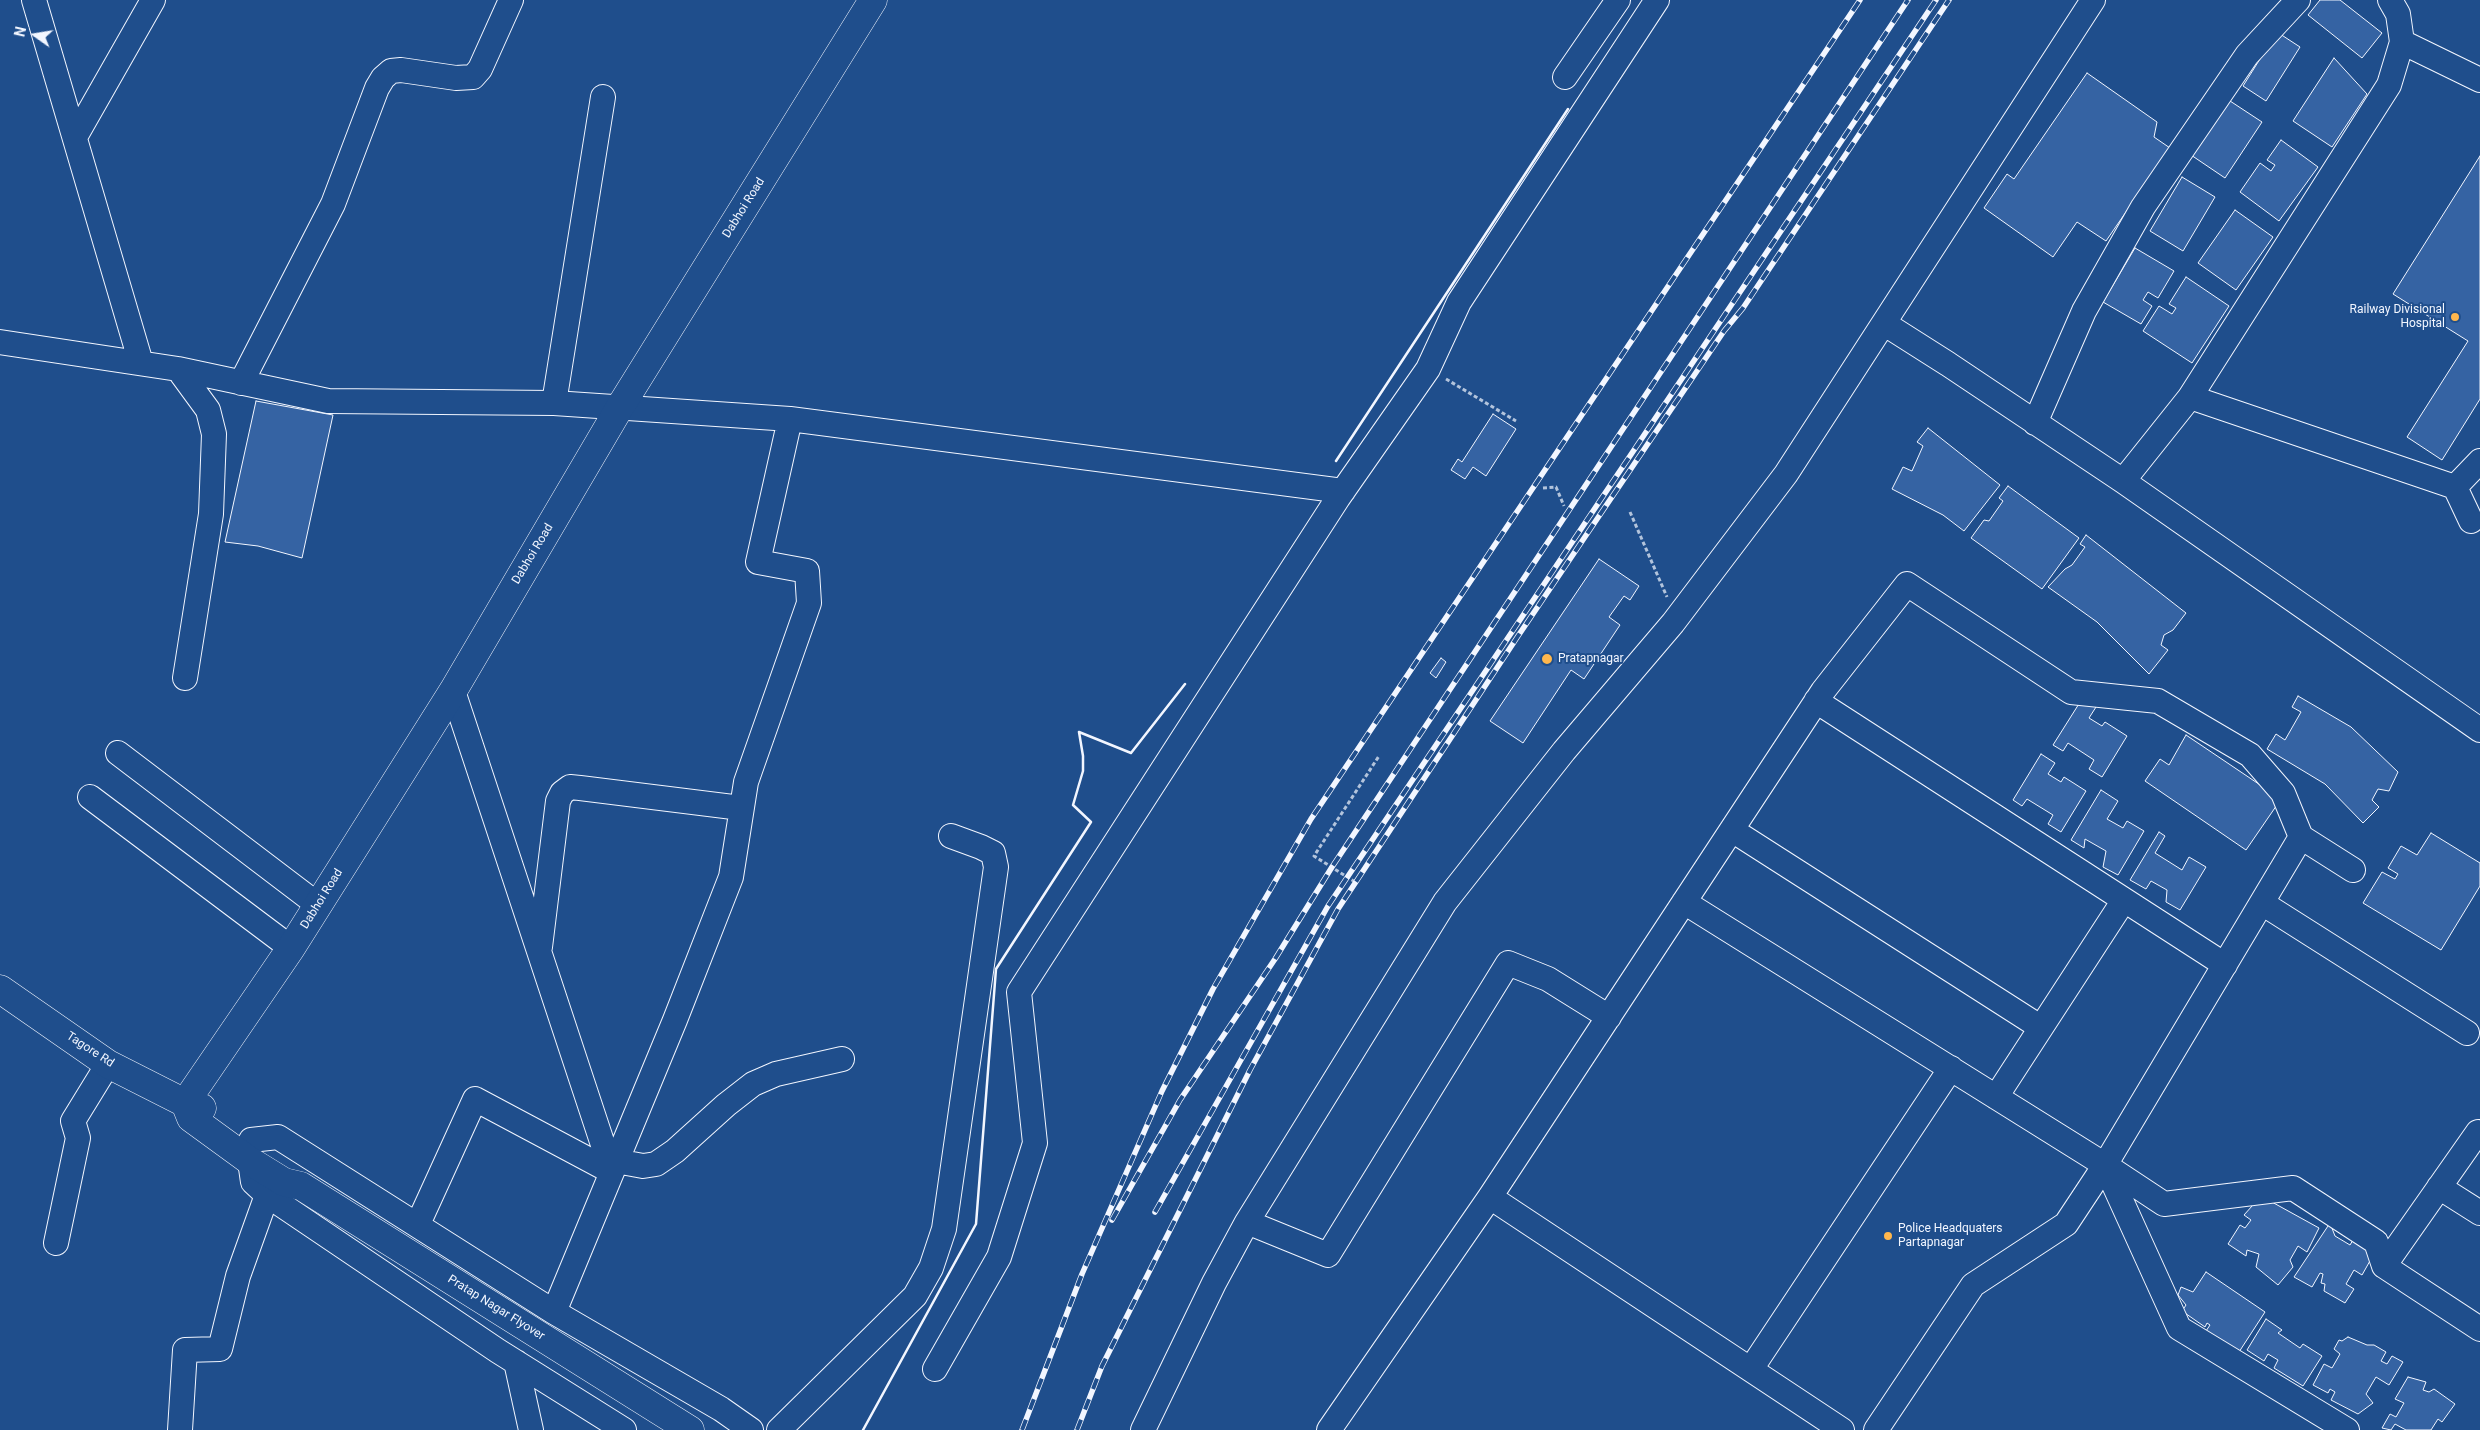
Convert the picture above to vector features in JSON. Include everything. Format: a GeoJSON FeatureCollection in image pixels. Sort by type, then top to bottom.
{"type":"FeatureCollection","features":[{"type":"Feature","properties":{"kind":"main road","name":"Dabhoi Road"},"geometry":{"type":"LineString","coordinates":[[185,1103],[291,948],[453,691],[620,407],[873,0]]}},
{"type":"Feature","properties":{"kind":"main road","name":"Tagore Rd"},"geometry":{"type":"LineString","coordinates":[[0,989],[108,1064],[185,1103]]}},
{"type":"Feature","properties":{"kind":"main road","name":"Pratap Nagar Flyover"},"geometry":{"type":"LineString","coordinates":[[185,1103],[191,1118],[262,1164],[284,1182],[301,1186],[690,1430]]}},
{"type":"Feature","properties":{"kind":"street"},"geometry":{"type":"LineString","coordinates":[[34,0],[141,363]]}},
{"type":"Feature","properties":{"kind":"street"},"geometry":{"type":"LineString","coordinates":[[75,137],[153,0]]}},
{"type":"Feature","properties":{"kind":"street"},"geometry":{"type":"LineString","coordinates":[[241,382],[333,204],[377,88],[383,78],[391,71],[401,70],[456,78],[473,77],[480,69],[511,0]]}},
{"type":"Feature","properties":{"kind":"street"},"geometry":{"type":"LineString","coordinates":[[1565,77],[1618,0]]}},
{"type":"Feature","properties":{"kind":"street"},"geometry":{"type":"LineString","coordinates":[[935,1369],[999,1256],[1035,1143],[1019,992],[1343,491],[1428,368],[1459,302],[1657,0]]}},
{"type":"Feature","properties":{"kind":"street"},"geometry":{"type":"LineString","coordinates":[[1143,1430],[1214,1283],[1247,1222],[1445,902],[1564,751],[1676,618],[1786,474],[2093,0]]}},
{"type":"Feature","properties":{"kind":"street"},"geometry":{"type":"LineString","coordinates":[[2035,423],[2084,311],[2143,207],[2247,55],[2298,0]]}},
{"type":"Feature","properties":{"kind":"street"},"geometry":{"type":"LineString","coordinates":[[2122,481],[2190,397],[2389,85],[2402,42],[2398,14],[2390,0]]}},
{"type":"Feature","properties":{"kind":"street"},"geometry":{"type":"LineString","coordinates":[[2402,42],[2480,80]]}},
{"type":"Feature","properties":{"kind":"street"},"geometry":{"type":"LineString","coordinates":[[554,403],[603,98]]}},
{"type":"Feature","properties":{"kind":"street"},"geometry":{"type":"LineString","coordinates":[[1884,324],[2122,481],[2480,730]]}},
{"type":"Feature","properties":{"kind":"street"},"geometry":{"type":"LineString","coordinates":[[0,342],[178,369],[328,401],[554,403],[790,419],[1343,491]]}},
{"type":"Feature","properties":{"kind":"street"},"geometry":{"type":"LineString","coordinates":[[178,369],[208,410],[214,434],[211,514],[185,678]]}},
{"type":"Feature","properties":{"kind":"street"},"geometry":{"type":"LineString","coordinates":[[2190,397],[2456,487],[2471,521]]}},
{"type":"Feature","properties":{"kind":"street"},"geometry":{"type":"LineString","coordinates":[[554,1312],[675,1020],[730,876],[746,782],[808,603],[807,571],[758,562],[790,419]]}},
{"type":"Feature","properties":{"kind":"street"},"geometry":{"type":"LineString","coordinates":[[2456,487],[2480,461]]}},
{"type":"Feature","properties":{"kind":"street"},"geometry":{"type":"LineString","coordinates":[[1330,1430],[1490,1196],[1816,701],[1907,584],[2071,692],[2158,701],[2250,755],[2282,793],[2301,837],[2353,870]]}},
{"type":"Feature","properties":{"kind":"street"},"geometry":{"type":"LineString","coordinates":[[453,691],[540,954],[614,1166]]}},
{"type":"Feature","properties":{"kind":"street"},"geometry":{"type":"LineString","coordinates":[[1816,701],[2225,965]]}},
{"type":"Feature","properties":{"kind":"street"},"geometry":{"type":"LineString","coordinates":[[118,752],[318,905]]}},
{"type":"Feature","properties":{"kind":"street"},"geometry":{"type":"LineString","coordinates":[[540,954],[558,801],[562,793],[570,787],[742,808]]}},
{"type":"Feature","properties":{"kind":"street"},"geometry":{"type":"LineString","coordinates":[[90,797],[291,948]]}},
{"type":"Feature","properties":{"kind":"street"},"geometry":{"type":"LineString","coordinates":[[1732,830],[2040,1027]]}},
{"type":"Feature","properties":{"kind":"street"},"geometry":{"type":"LineString","coordinates":[[779,1430],[915,1296],[931,1268],[944,1229],[996,867],[993,853],[951,836]]}},
{"type":"Feature","properties":{"kind":"street"},"geometry":{"type":"LineString","coordinates":[[1876,1430],[1973,1285],[2066,1224],[2105,1165],[2301,837]]}},
{"type":"Feature","properties":{"kind":"street"},"geometry":{"type":"LineString","coordinates":[[1996,1097],[2124,900]]}},
{"type":"Feature","properties":{"kind":"street"},"geometry":{"type":"LineString","coordinates":[[1684,902],[1951,1068],[2164,1204],[2292,1188],[2376,1242],[2384,1266],[2480,1329]]}},
{"type":"Feature","properties":{"kind":"street"},"geometry":{"type":"LineString","coordinates":[[2262,903],[2467,1033]]}},
{"type":"Feature","properties":{"kind":"street"},"geometry":{"type":"LineString","coordinates":[[1247,1222],[1328,1255],[1508,963],[1548,980],[1609,1016]]}},
{"type":"Feature","properties":{"kind":"street"},"geometry":{"type":"LineString","coordinates":[[418,1224],[475,1098],[614,1166],[644,1166],[656,1164],[675,1151],[726,1105],[753,1084],[776,1074],[842,1059]]}},
{"type":"Feature","properties":{"kind":"street"},"geometry":{"type":"LineString","coordinates":[[56,1243],[78,1138],[73,1121],[108,1064]]}},
{"type":"Feature","properties":{"kind":"street"},"geometry":{"type":"LineString","coordinates":[[1752,1370],[1951,1068]]}},
{"type":"Feature","properties":{"kind":"street"},"geometry":{"type":"LineString","coordinates":[[2384,1266],[2478,1132]]}},
{"type":"Feature","properties":{"kind":"street"},"geometry":{"type":"LineString","coordinates":[[180,1430],[185,1350],[220,1349],[262,1164],[278,1137],[554,1312],[721,1409],[751,1430]]}},
{"type":"Feature","properties":{"kind":"street"},"geometry":{"type":"LineString","coordinates":[[262,1164],[516,1362],[624,1430]]}},
{"type":"Feature","properties":{"kind":"street"},"geometry":{"type":"LineString","coordinates":[[2105,1165],[2179,1328],[2347,1430]]}},
{"type":"Feature","properties":{"kind":"street"},"geometry":{"type":"LineString","coordinates":[[2439,1187],[2480,1213]]}},
{"type":"Feature","properties":{"kind":"street"},"geometry":{"type":"LineString","coordinates":[[1490,1196],[1842,1430]]}},
{"type":"Feature","properties":{"kind":"street"},"geometry":{"type":"LineString","coordinates":[[516,1362],[524,1423]]}},
{"type":"Feature","properties":{"kind":"path"},"geometry":{"type":"LineString","coordinates":[[1428,368],[1516,420]]}},
{"type":"Feature","properties":{"kind":"path"},"geometry":{"type":"LineString","coordinates":[[1543,488],[1556,487],[1564,506]]}},
{"type":"Feature","properties":{"kind":"path"},"geometry":{"type":"LineString","coordinates":[[1630,512],[1676,618]]}},
{"type":"Feature","properties":{"kind":"path"},"geometry":{"type":"LineString","coordinates":[[1355,882],[1314,856],[1379,756]]}},
{"type":"Feature","properties":{"kind":"building"},"geometry":{"type":"Polygon","coordinates":[[[2320,0],[2340,0],[2382,33],[2362,58],[2308,15],[2320,0]]]}},
{"type":"Feature","properties":{"kind":"building"},"geometry":{"type":"Polygon","coordinates":[[[2277,32],[2300,47],[2266,101],[2243,86],[2277,32]]]}},
{"type":"Feature","properties":{"kind":"building"},"geometry":{"type":"Polygon","coordinates":[[[2334,58],[2367,94],[2332,147],[2293,121],[2334,58]]]}},
{"type":"Feature","properties":{"kind":"building"},"geometry":{"type":"Polygon","coordinates":[[[2087,73],[2157,122],[2154,137],[2170,148],[2106,241],[2077,222],[2053,257],[1984,208],[2007,174],[2014,179],[2087,73]]]}},
{"type":"Feature","properties":{"kind":"building"},"geometry":{"type":"Polygon","coordinates":[[[2227,99],[2262,122],[2225,178],[2191,155],[2227,99]]]}},
{"type":"Feature","properties":{"kind":"building"},"geometry":{"type":"Polygon","coordinates":[[[2281,140],[2318,167],[2279,221],[2240,192],[2260,163],[2271,171],[2275,165],[2267,160],[2281,140]]]}},
{"type":"Feature","properties":{"kind":"building","name":"Railway Divisional Hospital"},"geometry":{"type":"Polygon","coordinates":[[[2480,156],[2480,399],[2442,460],[2407,437],[2468,341],[2393,294],[2480,156]]]}},
{"type":"Feature","properties":{"kind":"building"},"geometry":{"type":"Polygon","coordinates":[[[2182,177],[2215,197],[2183,251],[2150,231],[2182,177]]]}},
{"type":"Feature","properties":{"kind":"building"},"geometry":{"type":"Polygon","coordinates":[[[2235,210],[2273,237],[2236,290],[2198,263],[2235,210]]]}},
{"type":"Feature","properties":{"kind":"building"},"geometry":{"type":"Polygon","coordinates":[[[2135,248],[2174,271],[2158,298],[2148,292],[2143,300],[2152,306],[2141,324],[2103,302],[2135,248]]]}},
{"type":"Feature","properties":{"kind":"building"},"geometry":{"type":"Polygon","coordinates":[[[2186,277],[2229,306],[2192,363],[2143,331],[2159,306],[2172,314],[2176,308],[2169,304],[2186,277]]]}},
{"type":"Feature","properties":{"kind":"building"},"geometry":{"type":"Polygon","coordinates":[[[256,401],[333,415],[302,558],[258,546],[225,542],[256,401]]]}},
{"type":"Feature","properties":{"kind":"building"},"geometry":{"type":"Polygon","coordinates":[[[1493,414],[1516,429],[1486,476],[1473,467],[1465,479],[1451,470],[1458,459],[1462,462],[1493,414]]]}},
{"type":"Feature","properties":{"kind":"building"},"geometry":{"type":"Polygon","coordinates":[[[1928,428],[2000,485],[1964,531],[1943,515],[1892,489],[1903,467],[1912,471],[1923,446],[1917,442],[1928,428]]]}},
{"type":"Feature","properties":{"kind":"building"},"geometry":{"type":"Polygon","coordinates":[[[2008,486],[2079,538],[2042,589],[1971,538],[1984,520],[1989,521],[2003,501],[1999,498],[2008,486]]]}},
{"type":"Feature","properties":{"kind":"building"},"geometry":{"type":"Polygon","coordinates":[[[2086,535],[2186,613],[2173,630],[2164,635],[2161,645],[2168,650],[2149,674],[2097,622],[2048,587],[2065,569],[2072,565],[2085,547],[2080,544],[2086,535]]]}},
{"type":"Feature","properties":{"kind":"building","name":"Pratapnagar"},"geometry":{"type":"Polygon","coordinates":[[[1599,559],[1639,586],[1630,600],[1624,596],[1609,617],[1620,625],[1584,679],[1571,670],[1523,743],[1490,721],[1599,559]]]}},
{"type":"Feature","properties":{"kind":"building"},"geometry":{"type":"Polygon","coordinates":[[[1441,658],[1446,662],[1436,678],[1430,673],[1441,658]]]}},
{"type":"Feature","properties":{"kind":"building"},"geometry":{"type":"Polygon","coordinates":[[[2298,696],[2351,727],[2398,772],[2389,791],[2378,789],[2372,800],[2379,807],[2363,823],[2325,784],[2267,749],[2276,734],[2285,740],[2301,712],[2292,707],[2298,696]]]}},
{"type":"Feature","properties":{"kind":"building"},"geometry":{"type":"Polygon","coordinates":[[[2082,699],[2096,707],[2089,718],[2102,726],[2105,722],[2127,736],[2102,777],[2089,769],[2094,760],[2068,743],[2063,751],[2053,745],[2082,699]]]}},
{"type":"Feature","properties":{"kind":"building"},"geometry":{"type":"Polygon","coordinates":[[[2186,735],[2281,799],[2246,850],[2145,781],[2160,759],[2169,765],[2186,735]]]}},
{"type":"Feature","properties":{"kind":"building"},"geometry":{"type":"Polygon","coordinates":[[[2041,754],[2055,763],[2048,774],[2061,782],[2064,777],[2086,791],[2061,832],[2048,824],[2053,815],[2027,799],[2022,806],[2013,800],[2041,754]]]}},
{"type":"Feature","properties":{"kind":"building"},"geometry":{"type":"Polygon","coordinates":[[[2101,790],[2118,801],[2107,819],[2123,828],[2127,821],[2144,831],[2118,875],[2103,867],[2106,851],[2085,839],[2084,848],[2071,840],[2101,790]]]}},
{"type":"Feature","properties":{"kind":"building"},"geometry":{"type":"Polygon","coordinates":[[[2159,832],[2165,836],[2155,853],[2182,870],[2189,857],[2206,867],[2180,910],[2166,902],[2167,890],[2151,881],[2146,889],[2130,880],[2159,832]]]}},
{"type":"Feature","properties":{"kind":"building"},"geometry":{"type":"Polygon","coordinates":[[[2431,833],[2480,863],[2480,886],[2441,950],[2363,903],[2382,872],[2395,879],[2398,874],[2388,868],[2401,846],[2417,855],[2431,833]]]}},
{"type":"Feature","properties":{"kind":"building"},"geometry":{"type":"Polygon","coordinates":[[[2261,1196],[2319,1228],[2307,1252],[2298,1246],[2290,1260],[2293,1267],[2278,1285],[2256,1267],[2259,1254],[2247,1250],[2246,1256],[2228,1244],[2240,1225],[2245,1228],[2251,1220],[2244,1215],[2261,1196]]]}},
{"type":"Feature","properties":{"kind":"building"},"geometry":{"type":"Polygon","coordinates":[[[2330,1223],[2335,1236],[2350,1245],[2353,1240],[2375,1252],[2362,1275],[2354,1270],[2346,1284],[2354,1289],[2345,1303],[2324,1291],[2325,1284],[2321,1283],[2323,1274],[2320,1273],[2312,1287],[2294,1277],[2330,1223]]]}},
{"type":"Feature","properties":{"kind":"building"},"geometry":{"type":"Polygon","coordinates":[[[2206,1272],[2265,1312],[2239,1352],[2206,1331],[2210,1325],[2207,1323],[2205,1327],[2182,1311],[2186,1305],[2178,1295],[2181,1287],[2193,1292],[2206,1272]]]}},
{"type":"Feature","properties":{"kind":"building"},"geometry":{"type":"Polygon","coordinates":[[[2266,1319],[2282,1330],[2278,1333],[2300,1348],[2303,1344],[2322,1356],[2303,1386],[2274,1368],[2278,1360],[2268,1354],[2264,1361],[2247,1350],[2266,1319]]]}},
{"type":"Feature","properties":{"kind":"building"},"geometry":{"type":"Polygon","coordinates":[[[2348,1337],[2367,1345],[2374,1345],[2386,1352],[2381,1361],[2387,1364],[2392,1356],[2403,1362],[2389,1385],[2376,1377],[2366,1394],[2373,1403],[2358,1414],[2331,1400],[2335,1392],[2330,1389],[2328,1393],[2313,1385],[2324,1364],[2332,1368],[2340,1354],[2334,1349],[2339,1340],[2342,1341],[2348,1337]]]}},
{"type":"Feature","properties":{"kind":"building"},"geometry":{"type":"Polygon","coordinates":[[[2408,1377],[2426,1382],[2423,1390],[2429,1392],[2434,1389],[2455,1404],[2442,1422],[2438,1419],[2431,1430],[2406,1430],[2395,1424],[2391,1430],[2382,1428],[2390,1414],[2396,1417],[2404,1403],[2395,1399],[2408,1377]]]}},
{"type":"Feature","properties":{"kind":"railway"},"geometry":{"type":"LineString","coordinates":[[1022,1430],[1082,1274],[1162,1091],[1213,989],[1311,819],[1860,0]]}},
{"type":"Feature","properties":{"kind":"railway"},"geometry":{"type":"LineString","coordinates":[[1112,1220],[1180,1100],[1275,959],[1332,867],[1908,0]]}},
{"type":"Feature","properties":{"kind":"railway"},"geometry":{"type":"LineString","coordinates":[[1155,1212],[1328,906],[1936,0]]}},
{"type":"Feature","properties":{"kind":"railway"},"geometry":{"type":"LineString","coordinates":[[1077,1430],[1102,1366],[1250,1070],[1338,909],[1518,636],[1724,331],[1743,308],[1949,0]]}},
{"type":"Feature","properties":{"kind":"wall"},"geometry":{"type":"LineString","coordinates":[[1336,461],[1568,109]]}},
{"type":"Feature","properties":{"kind":"wall"},"geometry":{"type":"LineString","coordinates":[[863,1430],[976,1224],[996,969],[1091,822],[1073,805],[1083,771],[1083,756],[1079,732],[1131,753],[1185,684]]}},
{"type":"Feature","properties":{"kind":"place","name":"Railway Divisional Hospital"},"geometry":{"type":"Point","coordinates":[2455,317]}},
{"type":"Feature","properties":{"kind":"place","name":"Pratapnagar"},"geometry":{"type":"Point","coordinates":[1547,659]}},
{"type":"Feature","properties":{"kind":"place","name":"Police Headquaters Partapnagar"},"geometry":{"type":"Point","coordinates":[1888,1236]}}]}
